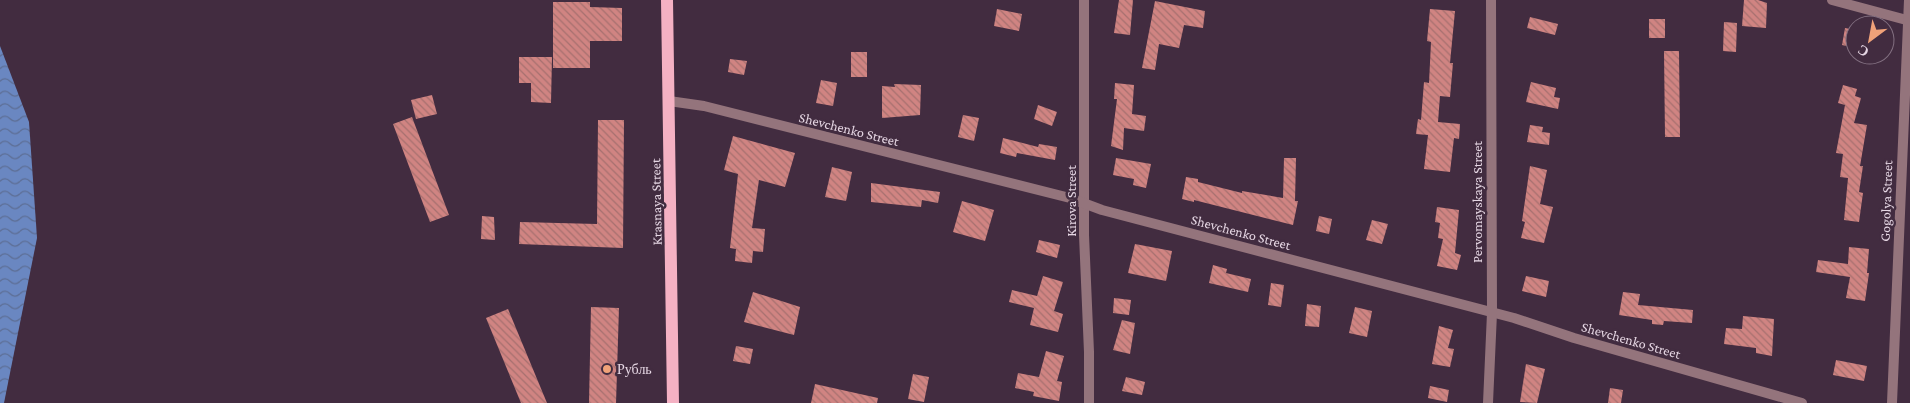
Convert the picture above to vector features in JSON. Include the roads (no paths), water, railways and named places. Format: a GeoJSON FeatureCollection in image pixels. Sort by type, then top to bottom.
{"type":"FeatureCollection","features":[{"type":"Feature","properties":{"kind":"main road","name":"Krasnaya Street"},"geometry":{"type":"LineString","coordinates":[[667,0],[673,403]]}},
{"type":"Feature","properties":{"kind":"street","name":"Kirova Street"},"geometry":{"type":"LineString","coordinates":[[1084,0],[1089,403]]}},
{"type":"Feature","properties":{"kind":"street","name":"Pervomayskaya Street"},"geometry":{"type":"LineString","coordinates":[[1488,403],[1492,313],[1491,0]]}},
{"type":"Feature","properties":{"kind":"street"},"geometry":{"type":"LineString","coordinates":[[1832,0],[1910,21]]}},
{"type":"Feature","properties":{"kind":"street","name":"Gogolya Street"},"geometry":{"type":"LineString","coordinates":[[1892,403],[1905,67],[1910,21],[1909,0]]}},
{"type":"Feature","properties":{"kind":"street","name":"Shevchenko Street"},"geometry":{"type":"LineString","coordinates":[[669,100],[713,109],[1086,204],[1514,318],[1574,338],[1802,403]]}},
{"type":"Feature","properties":{"kind":"water"},"geometry":{"type":"Polygon","coordinates":[[[0,46],[29,122],[37,238],[4,403],[0,403],[0,46]]]}},
{"type":"Feature","properties":{"kind":"place","name":"Рубль"},"geometry":{"type":"Point","coordinates":[607,369]}}]}
